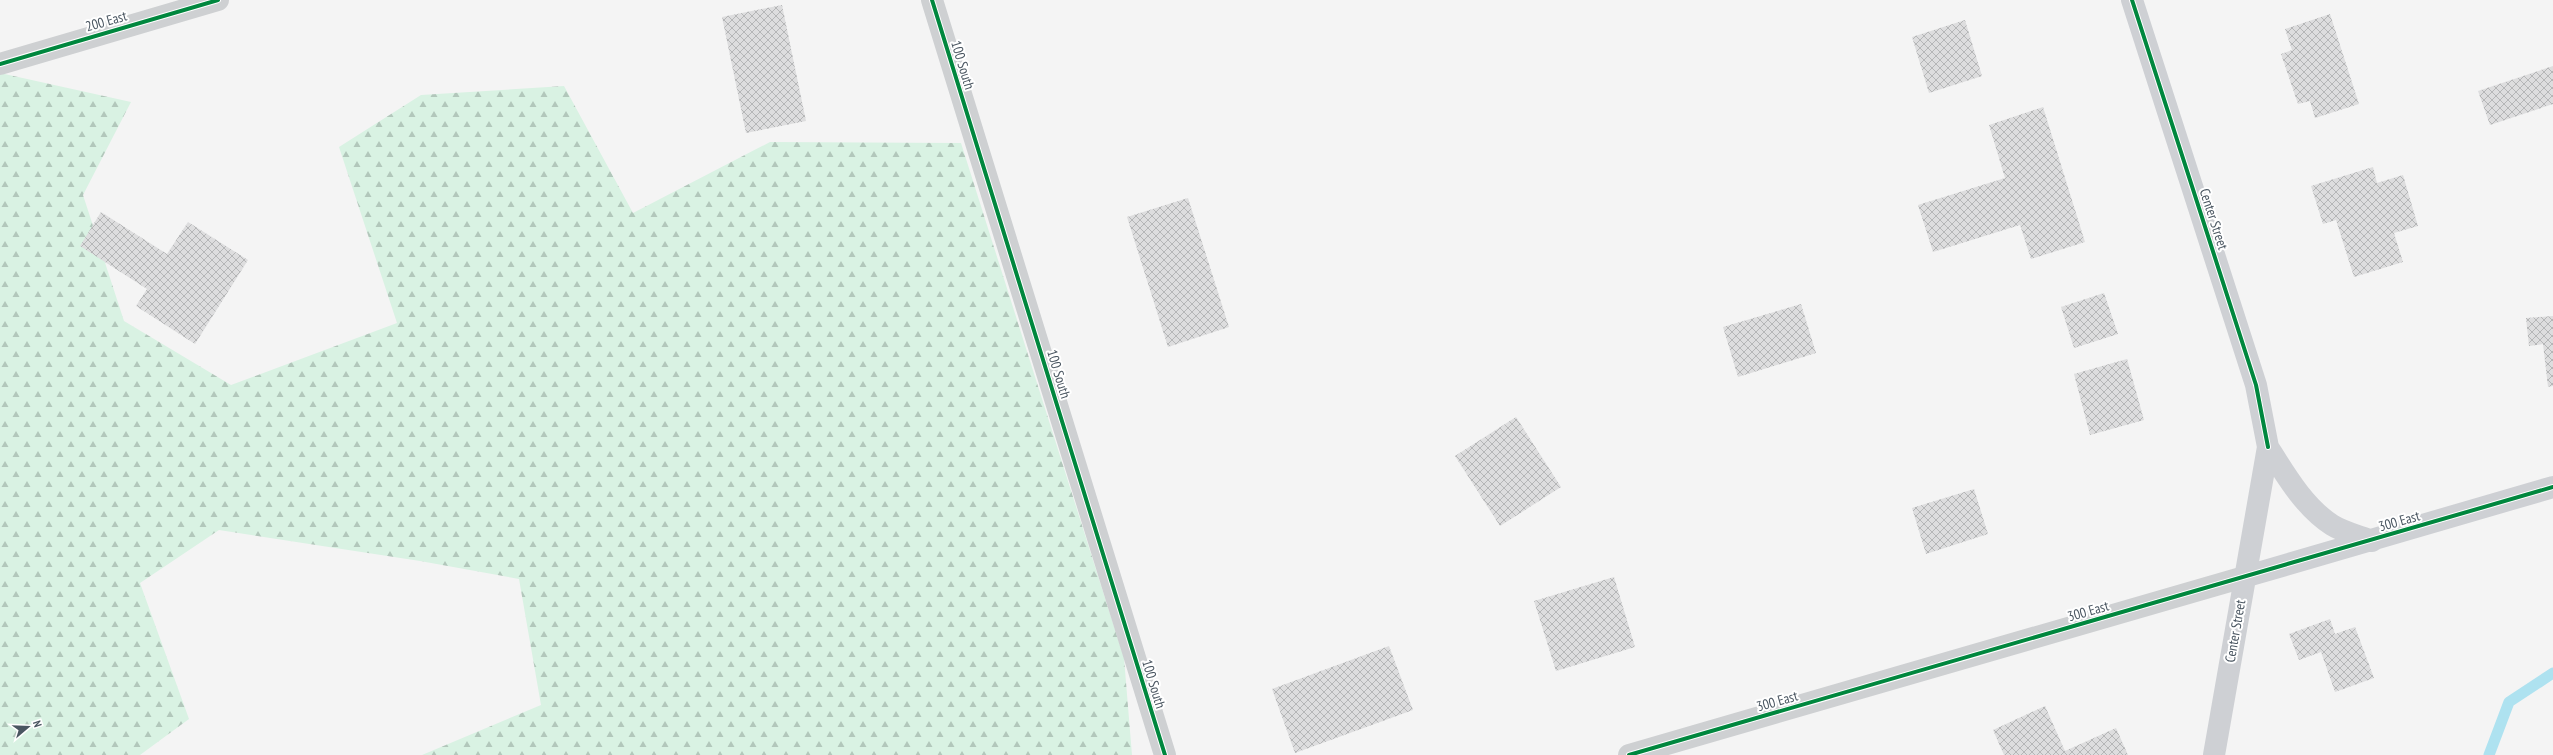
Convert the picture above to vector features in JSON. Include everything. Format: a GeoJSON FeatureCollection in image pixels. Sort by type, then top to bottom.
{"type":"FeatureCollection","features":[{"type":"Feature","properties":{"kind":"street","name":"200 East"},"geometry":{"type":"LineString","coordinates":[[0,64],[218,0]]}},
{"type":"Feature","properties":{"kind":"street","name":"100 South"},"geometry":{"type":"LineString","coordinates":[[932,0],[1165,755]]}},
{"type":"Feature","properties":{"kind":"street","name":"Center Street"},"geometry":{"type":"LineString","coordinates":[[2132,0],[2256,385],[2268,447],[2214,755]]}},
{"type":"Feature","properties":{"kind":"street"},"geometry":{"type":"LineString","coordinates":[[2268,447],[2288,479],[2306,502],[2332,525],[2372,541]]}},
{"type":"Feature","properties":{"kind":"street","name":"300 East"},"geometry":{"type":"LineString","coordinates":[[1629,755],[2372,541],[2553,487]]}},
{"type":"Feature","properties":{"kind":"green space"},"geometry":{"type":"Polygon","coordinates":[[[0,73],[131,102],[83,195],[124,321],[231,385],[397,323],[339,147],[421,95],[564,86],[633,213],[770,142],[961,143],[1124,658],[1132,755],[422,755],[541,705],[519,579],[420,561],[219,530],[140,583],[189,719],[140,755],[0,755],[0,73]]]}},
{"type":"Feature","properties":{"kind":"building"},"geometry":{"type":"Polygon","coordinates":[[[782,5],[806,121],[746,133],[722,17],[782,5]]]}},
{"type":"Feature","properties":{"kind":"building"},"geometry":{"type":"Polygon","coordinates":[[[2330,14],[2359,104],[2315,118],[2310,101],[2298,104],[2281,54],[2292,50],[2285,29],[2330,14]]]}},
{"type":"Feature","properties":{"kind":"building"},"geometry":{"type":"Polygon","coordinates":[[[1965,20],[1982,76],[1929,93],[1912,37],[1965,20]]]}},
{"type":"Feature","properties":{"kind":"building"},"geometry":{"type":"Polygon","coordinates":[[[2553,66],[2553,104],[2490,125],[2478,91],[2553,66]]]}},
{"type":"Feature","properties":{"kind":"building"},"geometry":{"type":"Polygon","coordinates":[[[2043,107],[2085,242],[2031,259],[2020,225],[1933,252],[1918,205],[2005,178],[1989,125],[2043,107]]]}},
{"type":"Feature","properties":{"kind":"building"},"geometry":{"type":"Polygon","coordinates":[[[2373,167],[2377,183],[2403,175],[2418,226],[2394,233],[2403,262],[2354,277],[2336,220],[2323,224],[2311,186],[2373,167]]]}},
{"type":"Feature","properties":{"kind":"building"},"geometry":{"type":"Polygon","coordinates":[[[1188,198],[1229,327],[1168,347],[1127,217],[1188,198]]]}},
{"type":"Feature","properties":{"kind":"building"},"geometry":{"type":"Polygon","coordinates":[[[101,212],[167,254],[188,222],[248,260],[195,344],[136,306],[147,289],[80,246],[101,212]]]}},
{"type":"Feature","properties":{"kind":"building"},"geometry":{"type":"Polygon","coordinates":[[[2104,293],[2118,334],[2074,348],[2061,307],[2104,293]]]}},
{"type":"Feature","properties":{"kind":"building"},"geometry":{"type":"Polygon","coordinates":[[[1801,304],[1816,353],[1738,377],[1723,327],[1801,304]]]}},
{"type":"Feature","properties":{"kind":"building"},"geometry":{"type":"Polygon","coordinates":[[[2553,316],[2553,386],[2548,387],[2543,344],[2529,346],[2526,318],[2553,316]]]}},
{"type":"Feature","properties":{"kind":"building"},"geometry":{"type":"Polygon","coordinates":[[[2127,359],[2144,420],[2090,435],[2074,374],[2127,359]]]}},
{"type":"Feature","properties":{"kind":"building"},"geometry":{"type":"Polygon","coordinates":[[[1516,417],[1561,487],[1500,526],[1455,456],[1516,417]]]}},
{"type":"Feature","properties":{"kind":"building"},"geometry":{"type":"Polygon","coordinates":[[[1974,489],[1988,534],[1926,554],[1912,508],[1974,489]]]}},
{"type":"Feature","properties":{"kind":"building"},"geometry":{"type":"Polygon","coordinates":[[[1614,577],[1635,647],[1556,671],[1534,601],[1614,577]]]}},
{"type":"Feature","properties":{"kind":"building"},"geometry":{"type":"Polygon","coordinates":[[[2330,619],[2335,634],[2355,627],[2374,678],[2335,692],[2321,652],[2299,660],[2289,634],[2330,619]]]}},
{"type":"Feature","properties":{"kind":"building"},"geometry":{"type":"Polygon","coordinates":[[[1389,646],[1413,710],[1295,753],[1272,689],[1389,646]]]}},
{"type":"Feature","properties":{"kind":"building"},"geometry":{"type":"Polygon","coordinates":[[[2045,706],[2065,751],[2116,728],[2128,755],[2004,755],[1993,730],[2045,706]]]}},
{"type":"Feature","properties":{"kind":"waterway"},"geometry":{"type":"LineString","coordinates":[[2489,755],[2509,702],[2553,673]]}},
{"type":"Feature","properties":{"kind":"cycle path"},"geometry":{"type":"LineString","coordinates":[[0,64],[218,0]]}},
{"type":"Feature","properties":{"kind":"cycle path"},"geometry":{"type":"LineString","coordinates":[[932,0],[1165,755]]}},
{"type":"Feature","properties":{"kind":"cycle path"},"geometry":{"type":"LineString","coordinates":[[2132,0],[2256,385],[2268,447]]}},
{"type":"Feature","properties":{"kind":"cycle path"},"geometry":{"type":"LineString","coordinates":[[1629,755],[2553,487]]}}]}
